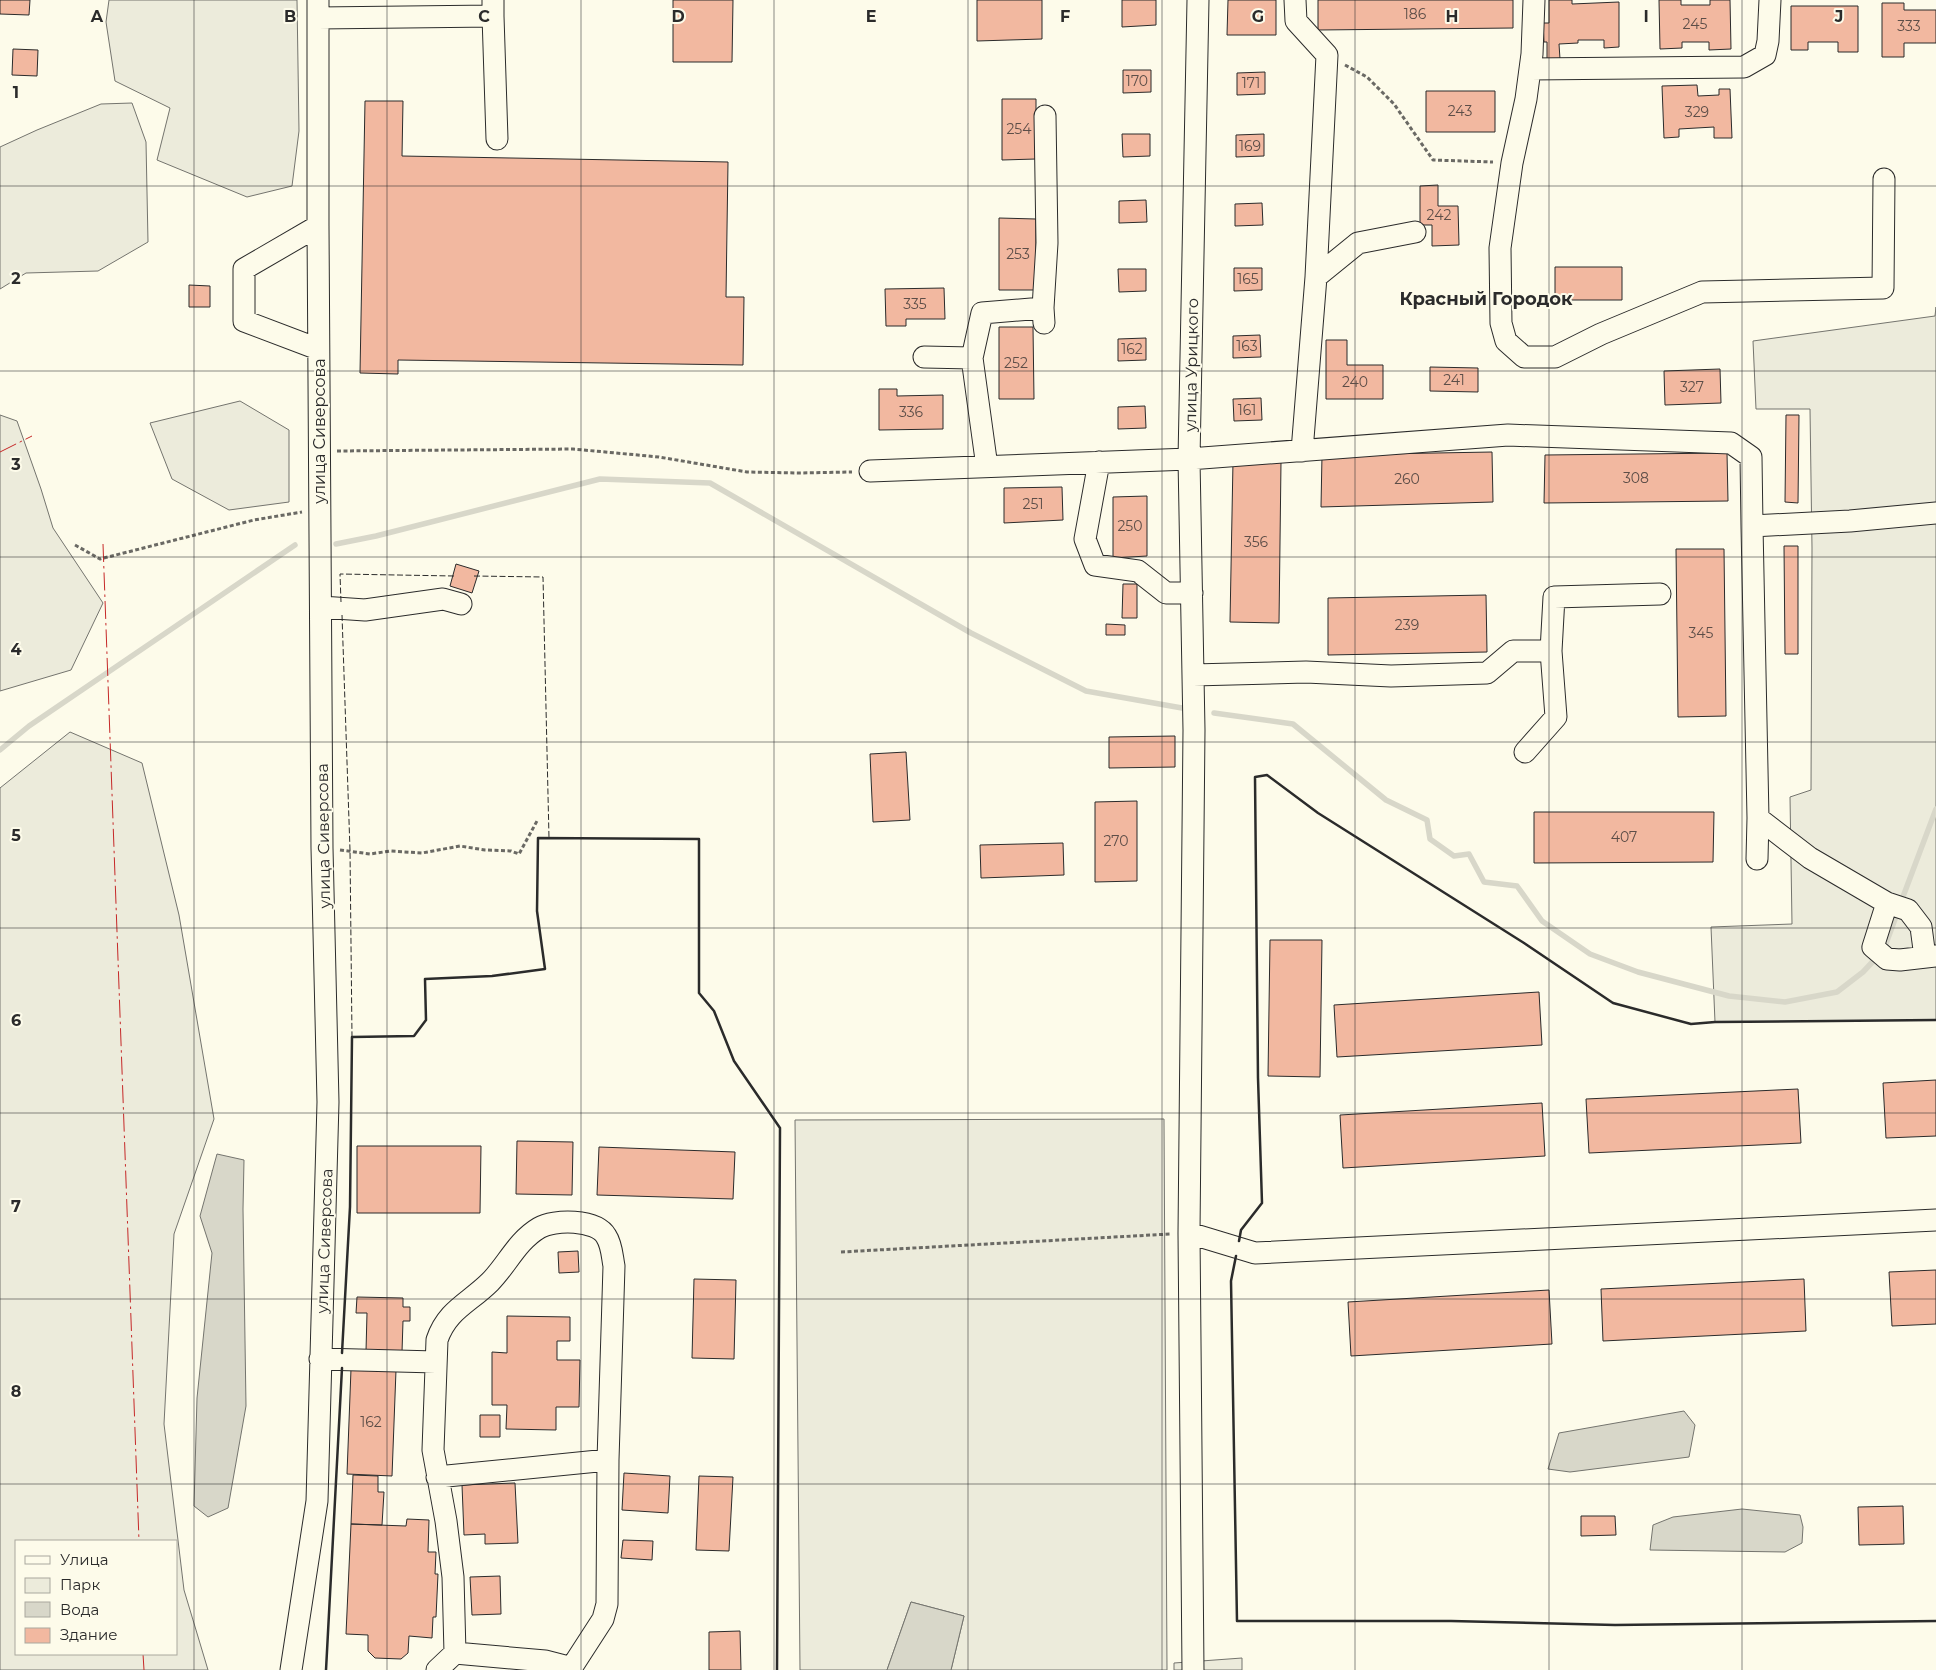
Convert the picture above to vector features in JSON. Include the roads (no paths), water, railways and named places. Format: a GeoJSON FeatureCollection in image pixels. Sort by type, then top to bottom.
{"type":"FeatureCollection","features":[{"type":"Feature","properties":{"kind":"street","name":"улица Урицкого"},"geometry":{"type":"LineString","coordinates":[[1192,1670],[1189,1233],[1194,730],[1190,459],[1198,0]]}},
{"type":"Feature","properties":{"kind":"street"},"geometry":{"type":"LineString","coordinates":[[1295,0],[1296,21],[1327,55],[1316,277],[1302,451]]}},
{"type":"Feature","properties":{"kind":"street"},"geometry":{"type":"LineString","coordinates":[[1534,0],[1530,70],[1526,99],[1512,162],[1500,248],[1500,323],[1506,341],[1524,357],[1555,357],[1601,334],[1702,292],[1883,288],[1884,179]]}},
{"type":"Feature","properties":{"kind":"street"},"geometry":{"type":"LineString","coordinates":[[1530,70],[1744,67],[1766,55],[1770,0]]}},
{"type":"Feature","properties":{"kind":"street"},"geometry":{"type":"LineString","coordinates":[[318,9],[492,8],[497,139]]}},
{"type":"Feature","properties":{"kind":"street","name":"улица Сиверсова"},"geometry":{"type":"LineString","coordinates":[[292,1670],[317,1501],[328,1102],[322,848],[318,349],[318,9]]}},
{"type":"Feature","properties":{"kind":"street"},"geometry":{"type":"LineString","coordinates":[[987,467],[972,358],[982,313],[1043,316],[1047,243],[1045,116]]}},
{"type":"Feature","properties":{"kind":"street"},"geometry":{"type":"LineString","coordinates":[[318,226],[244,269],[244,321],[318,349]]}},
{"type":"Feature","properties":{"kind":"street"},"geometry":{"type":"LineString","coordinates":[[1316,277],[1358,243],[1415,232]]}},
{"type":"Feature","properties":{"kind":"street"},"geometry":{"type":"LineString","coordinates":[[924,357],[972,358]]}},
{"type":"Feature","properties":{"kind":"street"},"geometry":{"type":"LineString","coordinates":[[870,471],[1190,459],[1508,436],[1731,443],[1751,457],[1758,818],[1757,859]]}},
{"type":"Feature","properties":{"kind":"street"},"geometry":{"type":"LineString","coordinates":[[1099,462],[1085,540],[1095,565],[1138,572],[1166,593],[1192,593]]}},
{"type":"Feature","properties":{"kind":"street"},"geometry":{"type":"LineString","coordinates":[[1752,526],[1850,522],[1936,513]]}},
{"type":"Feature","properties":{"kind":"street"},"geometry":{"type":"LineString","coordinates":[[1525,752],[1556,717],[1551,651],[1554,597],[1660,594]]}},
{"type":"Feature","properties":{"kind":"street"},"geometry":{"type":"LineString","coordinates":[[321,607],[365,610],[443,599],[462,604]]}},
{"type":"Feature","properties":{"kind":"street"},"geometry":{"type":"LineString","coordinates":[[1193,675],[1306,672],[1391,676],[1487,673],[1513,651],[1551,651]]}},
{"type":"Feature","properties":{"kind":"street"},"geometry":{"type":"LineString","coordinates":[[1758,818],[1810,858],[1887,903],[1908,910],[1921,928],[1930,956],[1880,953],[1887,903]]}},
{"type":"Feature","properties":{"kind":"street"},"geometry":{"type":"LineString","coordinates":[[1189,1233],[1255,1253],[1936,1220]]}},
{"type":"Feature","properties":{"kind":"street"},"geometry":{"type":"LineString","coordinates":[[437,1670],[455,1653],[453,1577],[446,1521],[433,1450],[437,1340],[442,1327],[451,1314],[483,1290],[517,1248],[539,1228],[558,1223],[595,1226],[606,1235],[611,1247],[614,1266],[608,1460],[607,1604],[603,1619],[571,1669],[545,1661],[455,1653]]}},
{"type":"Feature","properties":{"kind":"street"},"geometry":{"type":"LineString","coordinates":[[320,1359],[436,1362]]}},
{"type":"Feature","properties":{"kind":"street"},"geometry":{"type":"LineString","coordinates":[[437,1476],[608,1460]]}},
{"type":"Feature","properties":{"kind":"water"},"geometry":{"type":"Polygon","coordinates":[[[217,1154],[244,1160],[246,1406],[228,1508],[208,1517],[194,1506],[197,1398],[212,1253],[200,1216],[217,1154]]]}},
{"type":"Feature","properties":{"kind":"water"},"geometry":{"type":"Polygon","coordinates":[[[1684,1411],[1695,1425],[1689,1457],[1570,1472],[1548,1469],[1559,1433],[1684,1411]]]}},
{"type":"Feature","properties":{"kind":"water"},"geometry":{"type":"Polygon","coordinates":[[[1742,1509],[1800,1515],[1803,1527],[1802,1543],[1785,1552],[1650,1550],[1653,1525],[1673,1517],[1742,1509]]]}},
{"type":"Feature","properties":{"kind":"water"},"geometry":{"type":"Polygon","coordinates":[[[911,1602],[964,1616],[951,1670],[887,1670],[911,1602]]]}},
{"type":"Feature","properties":{"kind":"waterway"},"geometry":{"type":"LineString","coordinates":[[336,544],[376,536],[600,479],[710,483],[971,633],[1086,691],[1182,708]]}},
{"type":"Feature","properties":{"kind":"waterway"},"geometry":{"type":"LineString","coordinates":[[0,750],[29,726],[295,545]]}},
{"type":"Feature","properties":{"kind":"waterway"},"geometry":{"type":"LineString","coordinates":[[1214,713],[1293,724],[1386,800],[1427,820],[1430,839],[1454,856],[1469,854],[1484,882],[1517,886],[1542,921],[1590,954],[1638,972],[1729,996],[1785,1002],[1837,992],[1863,972],[1878,956]]}},
{"type":"Feature","properties":{"kind":"waterway"},"geometry":{"type":"LineString","coordinates":[[1901,902],[1936,809]]}},
{"type":"Feature","properties":{"kind":"waterway"},"geometry":{"type":"LineString","coordinates":[[1884,949],[1898,911]]}},
{"type":"Feature","properties":{"kind":"district","name":"Красный Городок"},"geometry":{"type":"Point","coordinates":[1486,299]}}]}
